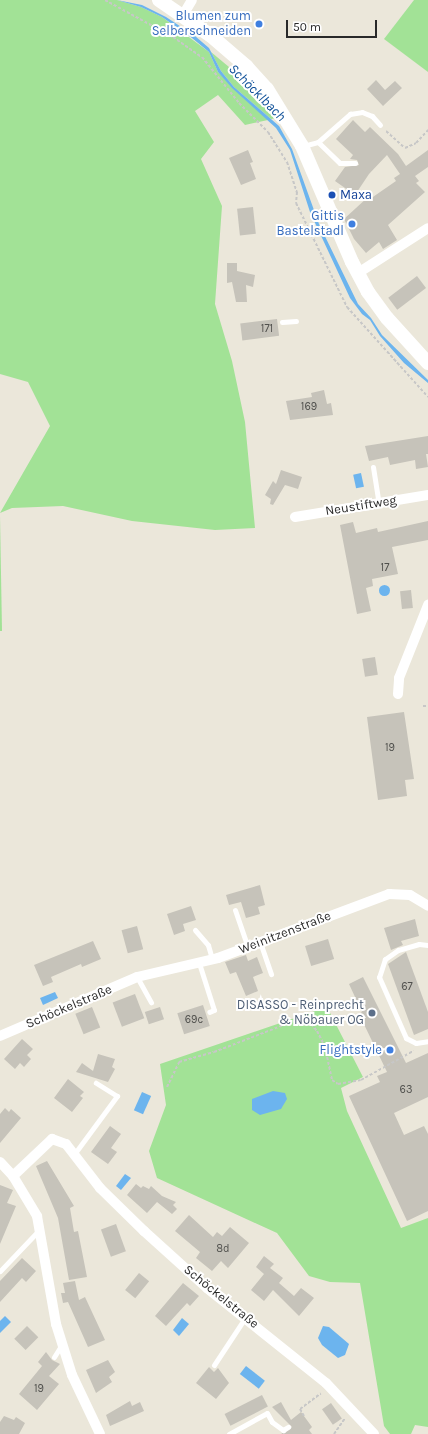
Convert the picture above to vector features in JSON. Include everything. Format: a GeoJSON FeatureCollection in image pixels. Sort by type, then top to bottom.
{"type":"FeatureCollection","features":[{"type":"Feature","properties":{"kind":"main road"},"geometry":{"type":"LineString","coordinates":[[160,0],[183,15],[246,66],[267,89],[302,146],[358,273],[387,318],[428,363]]}},
{"type":"Feature","properties":{"kind":"street"},"geometry":{"type":"LineString","coordinates":[[183,15],[192,0]]}},
{"type":"Feature","properties":{"kind":"street"},"geometry":{"type":"LineString","coordinates":[[358,273],[428,228]]}},
{"type":"Feature","properties":{"kind":"street","name":"Neustiftweg"},"geometry":{"type":"LineString","coordinates":[[295,517],[428,495]]}},
{"type":"Feature","properties":{"kind":"street"},"geometry":{"type":"LineString","coordinates":[[398,694],[399,678],[428,605]]}},
{"type":"Feature","properties":{"kind":"street","name":"Weinitzenstraße"},"geometry":{"type":"LineString","coordinates":[[137,977],[212,960],[389,894],[410,895],[428,906]]}},
{"type":"Feature","properties":{"kind":"street","name":"Schöckelstraße"},"geometry":{"type":"LineString","coordinates":[[0,1036],[137,977]]}},
{"type":"Feature","properties":{"kind":"street","name":"Schöckelstraße"},"geometry":{"type":"LineString","coordinates":[[13,1176],[52,1140],[66,1144],[75,1153],[100,1188],[144,1231],[207,1288],[329,1386],[374,1434]]}},
{"type":"Feature","properties":{"kind":"street"},"geometry":{"type":"LineString","coordinates":[[0,1162],[13,1176],[37,1216],[56,1324],[72,1375],[100,1434]]}},
{"type":"Feature","properties":{"kind":"lane"},"geometry":{"type":"LineString","coordinates":[[302,146],[318,142],[350,114],[362,112],[372,116],[380,124]]}},
{"type":"Feature","properties":{"kind":"lane"},"geometry":{"type":"LineString","coordinates":[[318,142],[340,163],[355,163]]}},
{"type":"Feature","properties":{"kind":"lane"},"geometry":{"type":"LineString","coordinates":[[282,322],[296,321]]}},
{"type":"Feature","properties":{"kind":"lane"},"geometry":{"type":"LineString","coordinates":[[374,467],[380,504]]}},
{"type":"Feature","properties":{"kind":"lane"},"geometry":{"type":"LineString","coordinates":[[235,910],[248,947]]}},
{"type":"Feature","properties":{"kind":"lane"},"geometry":{"type":"LineString","coordinates":[[194,930],[208,945],[212,960]]}},
{"type":"Feature","properties":{"kind":"lane"},"geometry":{"type":"LineString","coordinates":[[260,942],[271,974]]}},
{"type":"Feature","properties":{"kind":"lane"},"geometry":{"type":"LineString","coordinates":[[425,1042],[416,1043],[406,1038],[379,977],[385,959],[398,950],[419,944],[428,946]]}},
{"type":"Feature","properties":{"kind":"lane"},"geometry":{"type":"LineString","coordinates":[[199,963],[214,1010],[209,1012]]}},
{"type":"Feature","properties":{"kind":"lane"},"geometry":{"type":"LineString","coordinates":[[137,977],[151,1002]]}},
{"type":"Feature","properties":{"kind":"lane"},"geometry":{"type":"LineString","coordinates":[[75,1153],[117,1096],[96,1083]]}},
{"type":"Feature","properties":{"kind":"lane"},"geometry":{"type":"LineString","coordinates":[[0,1271],[40,1229]]}},
{"type":"Feature","properties":{"kind":"lane"},"geometry":{"type":"LineString","coordinates":[[214,1365],[245,1318]]}},
{"type":"Feature","properties":{"kind":"lane"},"geometry":{"type":"LineString","coordinates":[[54,1357],[62,1344]]}},
{"type":"Feature","properties":{"kind":"lane"},"geometry":{"type":"LineString","coordinates":[[229,1434],[267,1413],[272,1422],[283,1430],[288,1427]]}},
{"type":"Feature","properties":{"kind":"path"},"geometry":{"type":"LineString","coordinates":[[105,0],[173,37],[202,57],[239,103],[268,132],[287,162],[297,192],[296,203],[347,307],[428,397]]}},
{"type":"Feature","properties":{"kind":"path"},"geometry":{"type":"LineString","coordinates":[[380,124],[405,148],[416,143],[428,130]]}},
{"type":"Feature","properties":{"kind":"path"},"geometry":{"type":"LineString","coordinates":[[423,706],[428,706]]}},
{"type":"Feature","properties":{"kind":"path"},"geometry":{"type":"LineString","coordinates":[[167,1086],[179,1062],[214,1052],[299,1019],[308,1020],[317,1030],[325,1048],[332,1080],[338,1084],[361,1080],[407,1057],[425,1042]]}},
{"type":"Feature","properties":{"kind":"path"},"geometry":{"type":"LineString","coordinates":[[304,1416],[300,1409],[329,1386]]}},
{"type":"Feature","properties":{"kind":"path"},"geometry":{"type":"LineString","coordinates":[[334,1434],[351,1409]]}},
{"type":"Feature","properties":{"kind":"green space"},"geometry":{"type":"Polygon","coordinates":[[[0,0],[117,0],[141,7],[162,17],[209,52],[218,72],[268,120],[245,125],[218,95],[195,111],[214,142],[201,159],[222,206],[215,304],[232,361],[245,422],[255,528],[215,530],[132,521],[63,506],[12,508],[0,513],[50,426],[28,382],[0,374],[0,0]]]}},
{"type":"Feature","properties":{"kind":"green space"},"geometry":{"type":"Polygon","coordinates":[[[414,0],[428,0],[428,72],[384,39],[414,0]]]}},
{"type":"Feature","properties":{"kind":"green space"},"geometry":{"type":"Polygon","coordinates":[[[211,52],[241,77],[277,118],[271,119],[234,87],[221,71],[211,52]]]}},
{"type":"Feature","properties":{"kind":"green space"},"geometry":{"type":"Polygon","coordinates":[[[0,516],[2,631],[0,631],[0,516]]]}},
{"type":"Feature","properties":{"kind":"green space"},"geometry":{"type":"Polygon","coordinates":[[[327,1007],[363,1077],[341,1088],[347,1111],[401,1228],[428,1218],[428,1427],[415,1425],[411,1434],[390,1434],[384,1426],[360,1283],[330,1282],[309,1276],[277,1233],[157,1178],[149,1151],[166,1105],[160,1064],[327,1007]]]}},
{"type":"Feature","properties":{"kind":"water","name":"Schöcklbach"},"geometry":{"type":"Polygon","coordinates":[[[117,0],[142,5],[166,17],[195,36],[209,48],[221,71],[234,87],[279,126],[292,149],[319,224],[358,304],[371,318],[382,335],[428,380],[428,383],[404,363],[380,336],[370,320],[362,314],[350,298],[310,212],[290,150],[276,128],[232,88],[218,72],[209,52],[192,38],[162,17],[141,7],[117,0]]]}},
{"type":"Feature","properties":{"kind":"water"},"geometry":{"type":"Polygon","coordinates":[[[361,473],[364,487],[356,488],[353,475],[361,473]]]}},
{"type":"Feature","properties":{"kind":"water"},"geometry":{"type":"Polygon","coordinates":[[[384,584],[388,586],[390,590],[388,594],[384,596],[380,594],[378,590],[380,586],[384,584]]]}},
{"type":"Feature","properties":{"kind":"water"},"geometry":{"type":"Polygon","coordinates":[[[55,992],[58,998],[43,1005],[40,998],[55,992]]]}},
{"type":"Feature","properties":{"kind":"water"},"geometry":{"type":"Polygon","coordinates":[[[273,1091],[285,1093],[287,1099],[281,1109],[260,1115],[252,1110],[252,1099],[273,1091]]]}},
{"type":"Feature","properties":{"kind":"water"},"geometry":{"type":"Polygon","coordinates":[[[142,1092],[151,1096],[143,1114],[134,1110],[142,1092]]]}},
{"type":"Feature","properties":{"kind":"water"},"geometry":{"type":"Polygon","coordinates":[[[125,1174],[131,1178],[121,1190],[116,1186],[125,1174]]]}},
{"type":"Feature","properties":{"kind":"water"},"geometry":{"type":"Polygon","coordinates":[[[5,1316],[11,1322],[0,1333],[0,1321],[5,1316]]]}},
{"type":"Feature","properties":{"kind":"water"},"geometry":{"type":"Polygon","coordinates":[[[182,1318],[189,1324],[179,1336],[173,1330],[182,1318]]]}},
{"type":"Feature","properties":{"kind":"water"},"geometry":{"type":"Polygon","coordinates":[[[323,1326],[329,1327],[349,1344],[345,1355],[338,1358],[322,1345],[318,1338],[323,1326]]]}},
{"type":"Feature","properties":{"kind":"water"},"geometry":{"type":"Polygon","coordinates":[[[246,1366],[265,1381],[259,1389],[240,1374],[246,1366]]]}},
{"type":"Feature","properties":{"kind":"building"},"geometry":{"type":"Polygon","coordinates":[[[376,80],[385,90],[395,81],[402,88],[383,106],[367,89],[376,80]]]}},
{"type":"Feature","properties":{"kind":"building"},"geometry":{"type":"Polygon","coordinates":[[[353,120],[365,132],[370,127],[398,154],[406,166],[428,150],[428,167],[415,176],[419,181],[416,183],[425,192],[388,225],[397,240],[383,249],[379,242],[366,253],[354,239],[344,219],[368,197],[370,199],[396,181],[394,178],[400,174],[387,155],[369,174],[355,195],[335,181],[345,167],[359,165],[357,160],[350,159],[353,155],[336,139],[353,120]]]}},
{"type":"Feature","properties":{"kind":"building"},"geometry":{"type":"Polygon","coordinates":[[[248,150],[253,162],[250,163],[256,179],[241,185],[229,158],[248,150]]]}},
{"type":"Feature","properties":{"kind":"building"},"geometry":{"type":"Polygon","coordinates":[[[253,207],[256,234],[240,236],[237,209],[253,207]]]}},
{"type":"Feature","properties":{"kind":"building"},"geometry":{"type":"Polygon","coordinates":[[[227,263],[237,263],[237,271],[255,275],[253,287],[246,285],[247,302],[236,302],[232,282],[227,283],[227,263]]]}},
{"type":"Feature","properties":{"kind":"building"},"geometry":{"type":"Polygon","coordinates":[[[417,276],[426,288],[397,310],[388,298],[417,276]]]}},
{"type":"Feature","properties":{"kind":"building"},"geometry":{"type":"Polygon","coordinates":[[[277,319],[279,336],[242,340],[240,324],[277,319]]]}},
{"type":"Feature","properties":{"kind":"building"},"geometry":{"type":"Polygon","coordinates":[[[324,390],[327,404],[331,403],[333,415],[290,420],[286,401],[312,397],[311,393],[324,390]]]}},
{"type":"Feature","properties":{"kind":"building"},"geometry":{"type":"Polygon","coordinates":[[[428,436],[428,454],[426,454],[428,467],[416,469],[415,460],[390,465],[388,457],[369,461],[365,446],[428,436]]]}},
{"type":"Feature","properties":{"kind":"building"},"geometry":{"type":"Polygon","coordinates":[[[281,470],[302,477],[298,489],[285,485],[273,505],[270,504],[271,499],[265,495],[273,481],[276,484],[281,470]]]}},
{"type":"Feature","properties":{"kind":"building"},"geometry":{"type":"Polygon","coordinates":[[[428,521],[428,540],[392,547],[398,574],[372,579],[373,586],[366,588],[371,611],[357,614],[340,525],[353,522],[356,533],[377,528],[378,532],[428,521]]]}},
{"type":"Feature","properties":{"kind":"building"},"geometry":{"type":"Polygon","coordinates":[[[411,590],[413,608],[402,609],[400,591],[411,590]]]}},
{"type":"Feature","properties":{"kind":"building"},"geometry":{"type":"Polygon","coordinates":[[[375,657],[378,675],[365,677],[362,659],[375,657]]]}},
{"type":"Feature","properties":{"kind":"building"},"geometry":{"type":"Polygon","coordinates":[[[404,712],[414,779],[405,780],[407,796],[378,800],[367,717],[404,712]]]}},
{"type":"Feature","properties":{"kind":"building"},"geometry":{"type":"Polygon","coordinates":[[[260,885],[265,905],[258,907],[260,914],[246,918],[241,902],[229,905],[226,895],[260,885]]]}},
{"type":"Feature","properties":{"kind":"building"},"geometry":{"type":"Polygon","coordinates":[[[191,906],[196,920],[183,924],[185,931],[174,935],[167,914],[191,906]]]}},
{"type":"Feature","properties":{"kind":"building"},"geometry":{"type":"Polygon","coordinates":[[[415,919],[419,936],[401,941],[403,945],[391,950],[384,928],[415,919]]]}},
{"type":"Feature","properties":{"kind":"building"},"geometry":{"type":"Polygon","coordinates":[[[137,926],[143,949],[128,953],[122,930],[137,926]]]}},
{"type":"Feature","properties":{"kind":"building"},"geometry":{"type":"Polygon","coordinates":[[[328,939],[334,959],[311,966],[305,946],[328,939]]]}},
{"type":"Feature","properties":{"kind":"building"},"geometry":{"type":"Polygon","coordinates":[[[93,941],[101,959],[82,967],[81,964],[51,977],[53,982],[43,986],[34,965],[93,941]]]}},
{"type":"Feature","properties":{"kind":"building"},"geometry":{"type":"Polygon","coordinates":[[[406,952],[428,1012],[428,1029],[414,1035],[388,964],[406,952]]]}},
{"type":"Feature","properties":{"kind":"building"},"geometry":{"type":"Polygon","coordinates":[[[246,955],[248,961],[257,957],[263,973],[253,977],[258,991],[246,996],[236,972],[230,974],[225,962],[246,955]]]}},
{"type":"Feature","properties":{"kind":"building"},"geometry":{"type":"Polygon","coordinates":[[[363,977],[406,1063],[428,1053],[428,1097],[394,1113],[404,1135],[424,1126],[428,1134],[428,1211],[407,1221],[349,1096],[380,1082],[377,1076],[387,1072],[359,1014],[362,1012],[349,984],[363,977]]]}},
{"type":"Feature","properties":{"kind":"building"},"geometry":{"type":"Polygon","coordinates":[[[135,994],[144,1018],[122,1027],[113,1003],[135,994]]]}},
{"type":"Feature","properties":{"kind":"building"},"geometry":{"type":"Polygon","coordinates":[[[203,1005],[210,1026],[184,1034],[177,1013],[203,1005]]]}},
{"type":"Feature","properties":{"kind":"building"},"geometry":{"type":"Polygon","coordinates":[[[92,1007],[100,1027],[84,1034],[75,1014],[92,1007]]]}},
{"type":"Feature","properties":{"kind":"building"},"geometry":{"type":"Polygon","coordinates":[[[160,1007],[164,1019],[149,1024],[145,1012],[160,1007]]]}},
{"type":"Feature","properties":{"kind":"building"},"geometry":{"type":"Polygon","coordinates":[[[22,1039],[33,1049],[27,1055],[31,1059],[24,1067],[20,1063],[15,1069],[4,1059],[22,1039]]]}},
{"type":"Feature","properties":{"kind":"building"},"geometry":{"type":"Polygon","coordinates":[[[98,1054],[115,1059],[112,1067],[115,1069],[108,1082],[76,1072],[82,1063],[93,1071],[98,1054]]]}},
{"type":"Feature","properties":{"kind":"building"},"geometry":{"type":"Polygon","coordinates":[[[68,1079],[84,1092],[80,1096],[83,1098],[72,1112],[54,1098],[68,1079]]]}},
{"type":"Feature","properties":{"kind":"building"},"geometry":{"type":"Polygon","coordinates":[[[5,1108],[9,1112],[11,1109],[21,1118],[0,1143],[0,1114],[5,1108]]]}},
{"type":"Feature","properties":{"kind":"building"},"geometry":{"type":"Polygon","coordinates":[[[110,1126],[121,1134],[111,1148],[117,1152],[108,1164],[91,1152],[110,1126]]]}},
{"type":"Feature","properties":{"kind":"building"},"geometry":{"type":"Polygon","coordinates":[[[47,1161],[74,1206],[70,1208],[74,1232],[78,1231],[87,1277],[69,1280],[58,1218],[36,1166],[47,1161]]]}},
{"type":"Feature","properties":{"kind":"building"},"geometry":{"type":"Polygon","coordinates":[[[136,1184],[141,1188],[143,1186],[149,1189],[151,1186],[162,1196],[176,1202],[173,1205],[177,1209],[172,1214],[157,1202],[147,1213],[127,1195],[136,1184]]]}},
{"type":"Feature","properties":{"kind":"building"},"geometry":{"type":"Polygon","coordinates":[[[0,1185],[13,1190],[7,1203],[16,1206],[0,1244],[0,1185]]]}},
{"type":"Feature","properties":{"kind":"building"},"geometry":{"type":"Polygon","coordinates":[[[189,1215],[213,1237],[217,1232],[222,1236],[230,1227],[249,1243],[228,1268],[221,1261],[212,1271],[196,1258],[200,1252],[175,1231],[189,1215]]]}},
{"type":"Feature","properties":{"kind":"building"},"geometry":{"type":"Polygon","coordinates":[[[116,1224],[126,1251],[111,1257],[101,1229],[116,1224]]]}},
{"type":"Feature","properties":{"kind":"building"},"geometry":{"type":"Polygon","coordinates":[[[264,1256],[274,1264],[270,1268],[283,1278],[279,1283],[294,1296],[301,1288],[314,1298],[299,1316],[273,1290],[264,1301],[251,1290],[264,1274],[256,1267],[264,1256]]]}},
{"type":"Feature","properties":{"kind":"building"},"geometry":{"type":"Polygon","coordinates":[[[22,1258],[36,1271],[26,1282],[22,1278],[0,1302],[0,1281],[22,1258]]]}},
{"type":"Feature","properties":{"kind":"building"},"geometry":{"type":"Polygon","coordinates":[[[139,1273],[149,1281],[135,1298],[125,1290],[139,1273]]]}},
{"type":"Feature","properties":{"kind":"building"},"geometry":{"type":"Polygon","coordinates":[[[75,1281],[79,1300],[85,1297],[105,1340],[88,1347],[68,1302],[63,1303],[61,1293],[65,1293],[63,1283],[75,1281]]]}},
{"type":"Feature","properties":{"kind":"building"},"geometry":{"type":"Polygon","coordinates":[[[183,1283],[199,1296],[190,1306],[187,1303],[166,1326],[155,1316],[183,1283]]]}},
{"type":"Feature","properties":{"kind":"building"},"geometry":{"type":"Polygon","coordinates":[[[27,1326],[38,1337],[26,1350],[14,1339],[27,1326]]]}},
{"type":"Feature","properties":{"kind":"building"},"geometry":{"type":"Polygon","coordinates":[[[46,1352],[52,1360],[60,1364],[49,1376],[59,1384],[37,1410],[19,1394],[42,1366],[38,1362],[46,1352]]]}},
{"type":"Feature","properties":{"kind":"building"},"geometry":{"type":"Polygon","coordinates":[[[108,1360],[115,1372],[109,1377],[112,1382],[96,1393],[86,1370],[108,1360]]]}},
{"type":"Feature","properties":{"kind":"building"},"geometry":{"type":"Polygon","coordinates":[[[209,1367],[214,1372],[218,1368],[229,1383],[216,1399],[196,1383],[209,1367]]]}},
{"type":"Feature","properties":{"kind":"building"},"geometry":{"type":"Polygon","coordinates":[[[262,1395],[268,1407],[230,1426],[225,1414],[262,1395]]]}},
{"type":"Feature","properties":{"kind":"building"},"geometry":{"type":"Polygon","coordinates":[[[130,1401],[132,1406],[140,1402],[144,1411],[110,1426],[106,1415],[130,1401]]]}},
{"type":"Feature","properties":{"kind":"building"},"geometry":{"type":"Polygon","coordinates":[[[281,1402],[291,1420],[301,1412],[312,1427],[309,1430],[312,1434],[281,1434],[292,1427],[272,1407],[281,1402]]]}},
{"type":"Feature","properties":{"kind":"building"},"geometry":{"type":"Polygon","coordinates":[[[331,1403],[342,1419],[333,1425],[322,1409],[331,1403]]]}},
{"type":"Feature","properties":{"kind":"building"},"geometry":{"type":"Polygon","coordinates":[[[4,1416],[14,1420],[16,1417],[25,1423],[19,1434],[0,1434],[0,1422],[4,1416]]]}},
{"type":"Feature","properties":{"kind":"place","name":"Blumen zum Selberschneiden"},"geometry":{"type":"Point","coordinates":[259,24]}},
{"type":"Feature","properties":{"kind":"place","name":"Maxa"},"geometry":{"type":"Point","coordinates":[332,195]}},
{"type":"Feature","properties":{"kind":"place","name":"Gittis Bastelstadl"},"geometry":{"type":"Point","coordinates":[352,224]}},
{"type":"Feature","properties":{"kind":"place","name":"DISASSO - Reinprecht & Nöbauer OG"},"geometry":{"type":"Point","coordinates":[372,1013]}},
{"type":"Feature","properties":{"kind":"place","name":"Flightstyle"},"geometry":{"type":"Point","coordinates":[390,1050]}}]}
